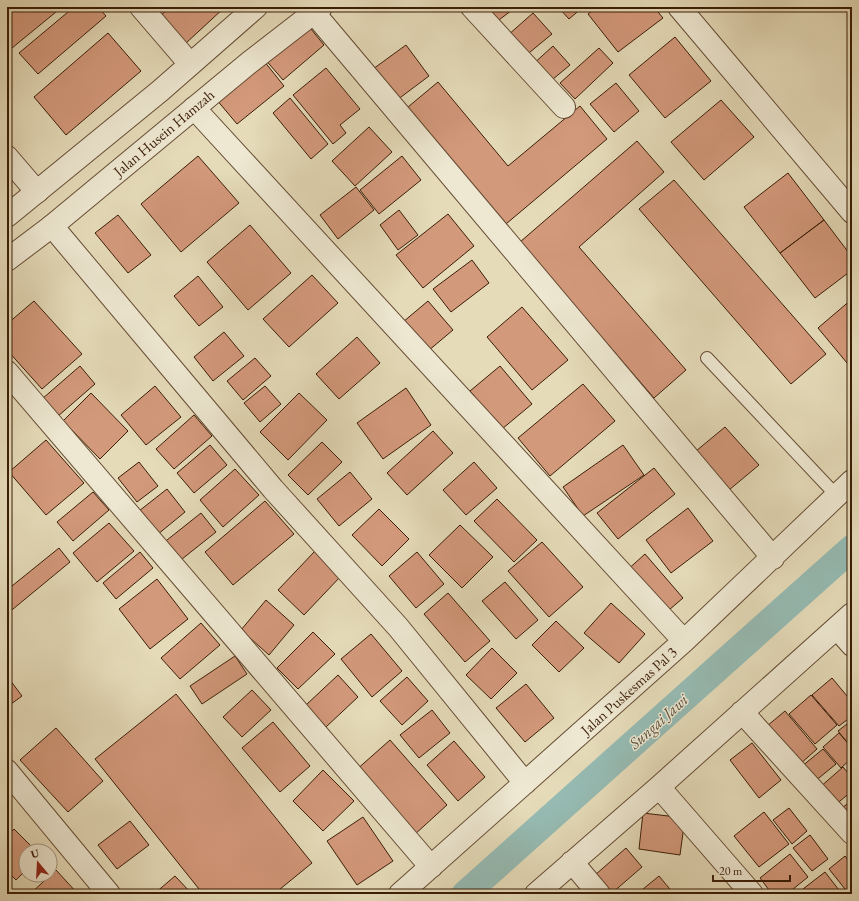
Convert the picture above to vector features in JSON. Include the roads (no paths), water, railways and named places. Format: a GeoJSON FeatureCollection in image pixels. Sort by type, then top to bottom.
{"type":"FeatureCollection","features":[{"type":"Feature","properties":{"kind":"street"},"geometry":{"type":"LineString","coordinates":[[141,7],[190,64]]}},
{"type":"Feature","properties":{"kind":"street"},"geometry":{"type":"LineString","coordinates":[[7,216],[190,64],[256,7]]}},
{"type":"Feature","properties":{"kind":"street"},"geometry":{"type":"LineString","coordinates":[[472,7],[564,107]]}},
{"type":"Feature","properties":{"kind":"street"},"geometry":{"type":"LineString","coordinates":[[679,7],[852,212]]}},
{"type":"Feature","properties":{"kind":"street"},"geometry":{"type":"LineString","coordinates":[[317,10],[773,558]]}},
{"type":"Feature","properties":{"kind":"street","name":"Jalan Husein Hamzah"},"geometry":{"type":"LineString","coordinates":[[7,260],[52,226],[194,108],[317,10]]}},
{"type":"Feature","properties":{"kind":"street"},"geometry":{"type":"LineString","coordinates":[[194,108],[684,641]]}},
{"type":"Feature","properties":{"kind":"street"},"geometry":{"type":"LineString","coordinates":[[7,157],[37,192]]}},
{"type":"Feature","properties":{"kind":"street"},"geometry":{"type":"LineString","coordinates":[[52,226],[273,490],[398,627],[525,783]]}},
{"type":"Feature","properties":{"kind":"street"},"geometry":{"type":"LineString","coordinates":[[7,372],[431,867]]}},
{"type":"Feature","properties":{"kind":"street","name":"Jalan Puskesmas Pal 3"},"geometry":{"type":"LineString","coordinates":[[400,894],[684,641],[773,558],[852,481]]}},
{"type":"Feature","properties":{"kind":"street"},"geometry":{"type":"LineString","coordinates":[[536,894],[659,787],[845,621],[852,645]]}},
{"type":"Feature","properties":{"kind":"street"},"geometry":{"type":"LineString","coordinates":[[742,712],[852,833]]}},
{"type":"Feature","properties":{"kind":"street"},"geometry":{"type":"LineString","coordinates":[[7,771],[109,894]]}},
{"type":"Feature","properties":{"kind":"street"},"geometry":{"type":"LineString","coordinates":[[659,787],[752,894]]}},
{"type":"Feature","properties":{"kind":"street"},"geometry":{"type":"LineString","coordinates":[[572,862],[599,894]]}},
{"type":"Feature","properties":{"kind":"lane"},"geometry":{"type":"LineString","coordinates":[[707,358],[836,495]]}},
{"type":"Feature","properties":{"kind":"waterway","name":"Sungai Jawi"},"geometry":{"type":"LineString","coordinates":[[465,894],[852,548]]}}]}
